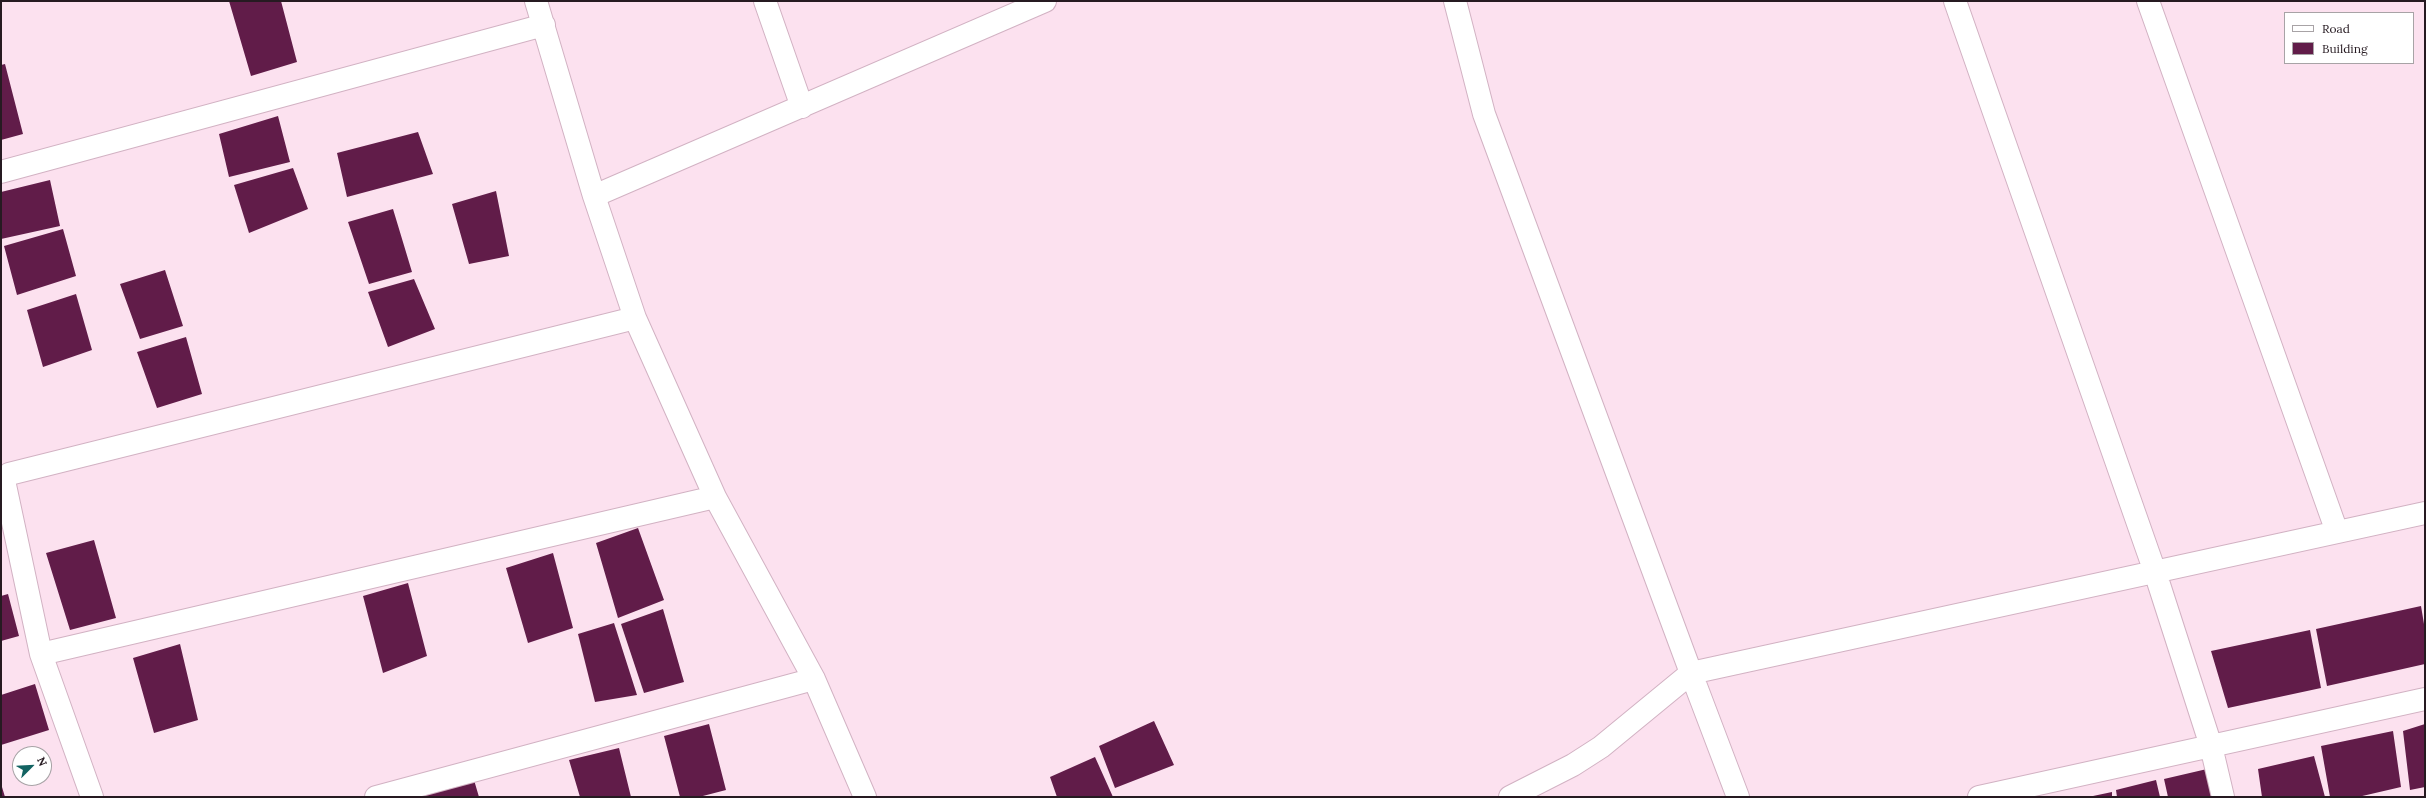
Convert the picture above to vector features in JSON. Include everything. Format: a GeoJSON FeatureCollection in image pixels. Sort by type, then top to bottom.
{"type":"FeatureCollection","features":[{"type":"Feature","properties":{"kind":"street"},"geometry":{"type":"LineString","coordinates":[[536,1],[594,196],[635,318],[715,497],[814,679],[865,797]]}},
{"type":"Feature","properties":{"kind":"street"},"geometry":{"type":"LineString","coordinates":[[765,1],[802,107]]}},
{"type":"Feature","properties":{"kind":"street"},"geometry":{"type":"LineString","coordinates":[[594,196],[1045,1]]}},
{"type":"Feature","properties":{"kind":"street"},"geometry":{"type":"LineString","coordinates":[[1455,1],[1484,114],[1738,797]]}},
{"type":"Feature","properties":{"kind":"street"},"geometry":{"type":"LineString","coordinates":[[1955,1],[2155,572],[2211,746],[2223,797]]}},
{"type":"Feature","properties":{"kind":"street"},"geometry":{"type":"LineString","coordinates":[[2148,1],[2337,532]]}},
{"type":"Feature","properties":{"kind":"street"},"geometry":{"type":"LineString","coordinates":[[1,172],[544,25]]}},
{"type":"Feature","properties":{"kind":"street"},"geometry":{"type":"LineString","coordinates":[[92,797],[41,654],[5,485],[5,478],[9,474],[635,318]]}},
{"type":"Feature","properties":{"kind":"street"},"geometry":{"type":"LineString","coordinates":[[41,654],[715,497]]}},
{"type":"Feature","properties":{"kind":"street"},"geometry":{"type":"LineString","coordinates":[[1510,797],[1573,765],[1601,747],[1691,673],[2425,513]]}},
{"type":"Feature","properties":{"kind":"street"},"geometry":{"type":"LineString","coordinates":[[376,797],[814,679]]}},
{"type":"Feature","properties":{"kind":"street"},"geometry":{"type":"LineString","coordinates":[[1979,797],[2425,700]]}},
{"type":"Feature","properties":{"kind":"building"},"geometry":{"type":"Polygon","coordinates":[[[229,1],[281,1],[297,62],[251,76],[229,1]]]}},
{"type":"Feature","properties":{"kind":"building"},"geometry":{"type":"Polygon","coordinates":[[[5,64],[23,134],[1,140],[1,65],[5,64]]]}},
{"type":"Feature","properties":{"kind":"building"},"geometry":{"type":"Polygon","coordinates":[[[278,116],[290,162],[229,177],[219,134],[278,116]]]}},
{"type":"Feature","properties":{"kind":"building"},"geometry":{"type":"Polygon","coordinates":[[[418,132],[433,174],[347,197],[337,153],[418,132]]]}},
{"type":"Feature","properties":{"kind":"building"},"geometry":{"type":"Polygon","coordinates":[[[293,168],[308,209],[249,233],[234,185],[293,168]]]}},
{"type":"Feature","properties":{"kind":"building"},"geometry":{"type":"Polygon","coordinates":[[[50,180],[60,226],[1,239],[1,192],[50,180]]]}},
{"type":"Feature","properties":{"kind":"building"},"geometry":{"type":"Polygon","coordinates":[[[496,191],[509,256],[469,264],[452,204],[496,191]]]}},
{"type":"Feature","properties":{"kind":"building"},"geometry":{"type":"Polygon","coordinates":[[[393,209],[412,272],[369,284],[348,222],[393,209]]]}},
{"type":"Feature","properties":{"kind":"building"},"geometry":{"type":"Polygon","coordinates":[[[63,229],[76,276],[17,295],[4,246],[63,229]]]}},
{"type":"Feature","properties":{"kind":"building"},"geometry":{"type":"Polygon","coordinates":[[[165,270],[183,326],[140,339],[120,284],[165,270]]]}},
{"type":"Feature","properties":{"kind":"building"},"geometry":{"type":"Polygon","coordinates":[[[414,279],[435,329],[388,347],[368,292],[414,279]]]}},
{"type":"Feature","properties":{"kind":"building"},"geometry":{"type":"Polygon","coordinates":[[[76,294],[92,350],[43,367],[27,310],[76,294]]]}},
{"type":"Feature","properties":{"kind":"building"},"geometry":{"type":"Polygon","coordinates":[[[186,337],[202,394],[157,408],[137,352],[186,337]]]}},
{"type":"Feature","properties":{"kind":"building"},"geometry":{"type":"Polygon","coordinates":[[[638,528],[664,600],[618,618],[596,543],[638,528]]]}},
{"type":"Feature","properties":{"kind":"building"},"geometry":{"type":"Polygon","coordinates":[[[94,540],[116,618],[70,630],[46,553],[94,540]]]}},
{"type":"Feature","properties":{"kind":"building"},"geometry":{"type":"Polygon","coordinates":[[[553,553],[573,628],[528,643],[506,568],[553,553]]]}},
{"type":"Feature","properties":{"kind":"building"},"geometry":{"type":"Polygon","coordinates":[[[408,583],[427,656],[383,673],[363,596],[408,583]]]}},
{"type":"Feature","properties":{"kind":"building"},"geometry":{"type":"Polygon","coordinates":[[[8,594],[19,636],[1,641],[1,596],[8,594]]]}},
{"type":"Feature","properties":{"kind":"building"},"geometry":{"type":"Polygon","coordinates":[[[2421,606],[2425,630],[2425,664],[2327,686],[2316,629],[2421,606]]]}},
{"type":"Feature","properties":{"kind":"building"},"geometry":{"type":"Polygon","coordinates":[[[663,609],[684,682],[644,693],[621,624],[663,609]]]}},
{"type":"Feature","properties":{"kind":"building"},"geometry":{"type":"Polygon","coordinates":[[[614,623],[637,695],[595,702],[578,634],[614,623]]]}},
{"type":"Feature","properties":{"kind":"building"},"geometry":{"type":"Polygon","coordinates":[[[2310,630],[2321,688],[2228,708],[2211,651],[2310,630]]]}},
{"type":"Feature","properties":{"kind":"building"},"geometry":{"type":"Polygon","coordinates":[[[180,644],[198,720],[154,733],[133,658],[180,644]]]}},
{"type":"Feature","properties":{"kind":"building"},"geometry":{"type":"Polygon","coordinates":[[[35,684],[49,730],[1,745],[1,695],[35,684]]]}},
{"type":"Feature","properties":{"kind":"building"},"geometry":{"type":"Polygon","coordinates":[[[1154,721],[1174,765],[1115,788],[1099,746],[1154,721]]]}},
{"type":"Feature","properties":{"kind":"building"},"geometry":{"type":"Polygon","coordinates":[[[709,724],[726,790],[699,797],[680,797],[664,736],[709,724]]]}},
{"type":"Feature","properties":{"kind":"building"},"geometry":{"type":"Polygon","coordinates":[[[2425,724],[2425,787],[2410,790],[2403,731],[2425,724]]]}},
{"type":"Feature","properties":{"kind":"building"},"geometry":{"type":"Polygon","coordinates":[[[2393,731],[2401,787],[2358,797],[2330,797],[2321,746],[2393,731]]]}},
{"type":"Feature","properties":{"kind":"building"},"geometry":{"type":"Polygon","coordinates":[[[619,748],[631,797],[580,797],[569,760],[619,748]]]}},
{"type":"Feature","properties":{"kind":"building"},"geometry":{"type":"Polygon","coordinates":[[[2314,756],[2325,797],[2262,797],[2258,769],[2314,756]]]}},
{"type":"Feature","properties":{"kind":"building"},"geometry":{"type":"Polygon","coordinates":[[[1095,757],[1113,797],[1057,797],[1050,777],[1095,757]]]}},
{"type":"Feature","properties":{"kind":"building"},"geometry":{"type":"Polygon","coordinates":[[[2207,769],[2214,797],[2168,797],[2164,779],[2207,769]]]}},
{"type":"Feature","properties":{"kind":"building"},"geometry":{"type":"Polygon","coordinates":[[[474,780],[479,797],[424,797],[422,794],[474,780]]]}},
{"type":"Feature","properties":{"kind":"building"},"geometry":{"type":"Polygon","coordinates":[[[2156,780],[2160,797],[2117,797],[2116,790],[2156,780]]]}},
{"type":"Feature","properties":{"kind":"building"},"geometry":{"type":"Polygon","coordinates":[[[2,787],[5,797],[1,797],[2,787]]]}},
{"type":"Feature","properties":{"kind":"building"},"geometry":{"type":"Polygon","coordinates":[[[2112,792],[2112,797],[2093,797],[2093,796],[2112,792]]]}}]}
